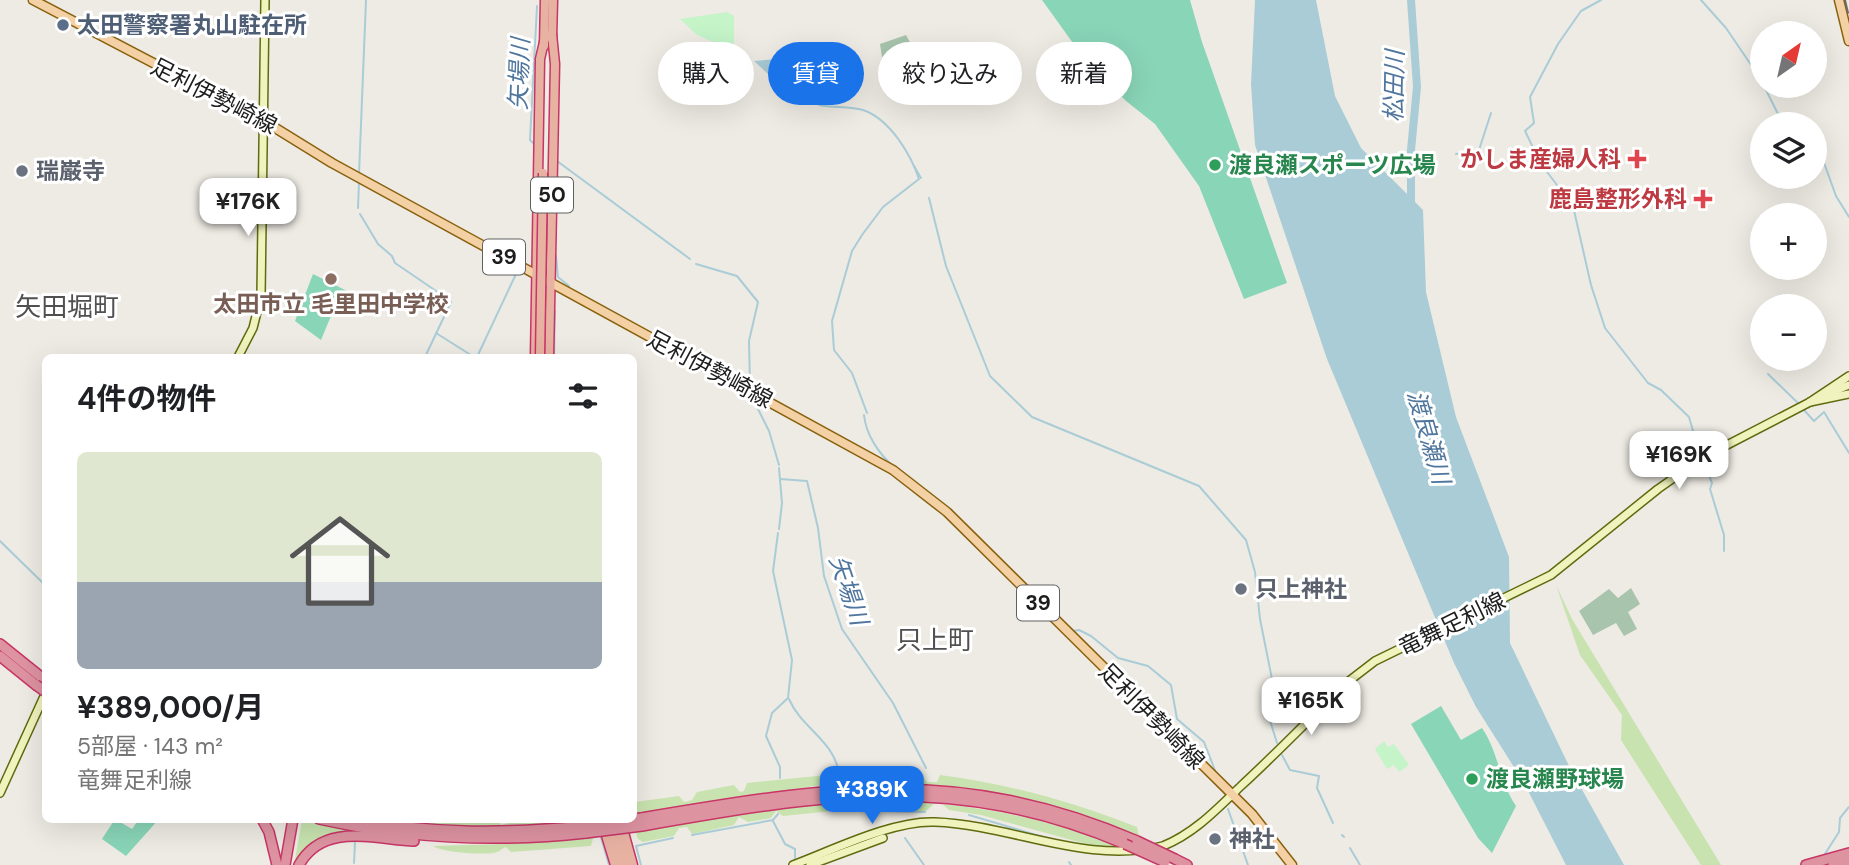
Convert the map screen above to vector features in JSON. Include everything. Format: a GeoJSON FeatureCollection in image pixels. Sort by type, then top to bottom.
{"type":"FeatureCollection","features":[{"type":"Feature","properties":{"kind":"highway","name":"50"},"geometry":{"type":"LineString","coordinates":[[545,0],[547,354]]}},
{"type":"Feature","properties":{"kind":"highway","name":"50"},"geometry":{"type":"LineString","coordinates":[[537,354],[553,0]]}},
{"type":"Feature","properties":{"kind":"highway","name":"50"},"geometry":{"type":"LineString","coordinates":[[547,354],[555,64],[552,34]]}},
{"type":"Feature","properties":{"kind":"highway","name":"50"},"geometry":{"type":"LineString","coordinates":[[537,354],[540,59],[544,41]]}},
{"type":"Feature","properties":{"kind":"highway"},"geometry":{"type":"LineString","coordinates":[[0,645],[41,682]]}},
{"type":"Feature","properties":{"kind":"highway"},"geometry":{"type":"LineString","coordinates":[[0,656],[41,682]]}},
{"type":"Feature","properties":{"kind":"highway"},"geometry":{"type":"LineString","coordinates":[[641,822],[774,795],[847,788],[900,788],[975,794],[1024,803],[1137,841],[1170,862]]}},
{"type":"Feature","properties":{"kind":"highway"},"geometry":{"type":"LineString","coordinates":[[637,823],[811,798],[918,795],[972,800],[1034,813],[1170,862],[1187,865]]}},
{"type":"Feature","properties":{"kind":"highway"},"geometry":{"type":"LineString","coordinates":[[264,823],[277,865]]}},
{"type":"Feature","properties":{"kind":"highway"},"geometry":{"type":"LineString","coordinates":[[288,865],[294,823]]}},
{"type":"Feature","properties":{"kind":"highway"},"geometry":{"type":"LineString","coordinates":[[341,823],[400,834],[496,840]]}},
{"type":"Feature","properties":{"kind":"highway"},"geometry":{"type":"LineString","coordinates":[[377,823],[467,832],[586,830]]}},
{"type":"Feature","properties":{"kind":"highway"},"geometry":{"type":"LineString","coordinates":[[602,823],[615,865]]}},
{"type":"Feature","properties":{"kind":"highway"},"geometry":{"type":"LineString","coordinates":[[609,823],[621,865]]}},
{"type":"Feature","properties":{"kind":"highway"},"geometry":{"type":"LineString","coordinates":[[615,823],[627,865]]}},
{"type":"Feature","properties":{"kind":"highway"},"geometry":{"type":"LineString","coordinates":[[621,823],[634,865]]}},
{"type":"Feature","properties":{"kind":"highway"},"geometry":{"type":"LineString","coordinates":[[299,865],[316,844],[338,837],[461,842],[634,823]]}},
{"type":"Feature","properties":{"kind":"highway"},"geometry":{"type":"LineString","coordinates":[[1806,865],[1849,853]]}},
{"type":"Feature","properties":{"kind":"highway"},"geometry":{"type":"LineString","coordinates":[[1833,865],[1849,861]]}},
{"type":"Feature","properties":{"kind":"main road","name":"足利伊勢崎線"},"geometry":{"type":"LineString","coordinates":[[33,0],[264,121],[332,163],[882,463],[922,491],[960,524],[1257,820],[1292,865]]}},
{"type":"Feature","properties":{"kind":"main road"},"geometry":{"type":"LineString","coordinates":[[240,354],[251,333],[261,296],[265,0]]}},
{"type":"Feature","properties":{"kind":"main road"},"geometry":{"type":"LineString","coordinates":[[1839,0],[1849,41]]}},
{"type":"Feature","properties":{"kind":"main road","name":"竜舞足利線"},"geometry":{"type":"LineString","coordinates":[[793,865],[900,827],[944,823],[984,828],[1085,856],[1122,856],[1176,839],[1201,823],[1349,681],[1375,661],[1549,576],[1658,489],[1702,458],[1810,402],[1849,376]]}},
{"type":"Feature","properties":{"kind":"main road"},"geometry":{"type":"LineString","coordinates":[[1810,402],[1849,385]]}},
{"type":"Feature","properties":{"kind":"main road","name":"竜舞足利線"},"geometry":{"type":"LineString","coordinates":[[1810,402],[1849,394]]}},
{"type":"Feature","properties":{"kind":"main road"},"geometry":{"type":"LineString","coordinates":[[0,793],[42,701]]}},
{"type":"Feature","properties":{"kind":"main road","name":"竜舞足利線"},"geometry":{"type":"LineString","coordinates":[[810,865],[908,830],[944,823]]}},
{"type":"Feature","properties":{"kind":"green space","name":"渡良瀬スポーツ広場"},"geometry":{"type":"Polygon","coordinates":[[[1042,0],[1190,0],[1202,42],[1287,283],[1244,299],[1199,186],[1155,124],[1131,105],[1132,42],[1072,42],[1042,0]]]}},
{"type":"Feature","properties":{"kind":"green space"},"geometry":{"type":"Polygon","coordinates":[[[727,12],[734,16],[734,42],[713,42],[697,35],[680,19],[727,12]]]}},
{"type":"Feature","properties":{"kind":"green space"},"geometry":{"type":"Polygon","coordinates":[[[906,35],[910,42],[886,42],[906,35]]]}},
{"type":"Feature","properties":{"kind":"green space"},"geometry":{"type":"Polygon","coordinates":[[[313,274],[347,291],[338,312],[333,311],[321,340],[295,321],[313,274]]]}},
{"type":"Feature","properties":{"kind":"green space"},"geometry":{"type":"Polygon","coordinates":[[[1556,585],[1572,619],[1721,865],[1701,865],[1621,740],[1622,715],[1580,655],[1556,585]]]}},
{"type":"Feature","properties":{"kind":"green space"},"geometry":{"type":"Polygon","coordinates":[[[1631,588],[1640,604],[1628,612],[1637,629],[1624,636],[1616,623],[1593,635],[1579,611],[1609,589],[1618,598],[1631,588]]]}},
{"type":"Feature","properties":{"kind":"green space","name":"渡良瀬野球場"},"geometry":{"type":"Polygon","coordinates":[[[1441,706],[1461,740],[1482,728],[1516,806],[1492,853],[1478,838],[1411,724],[1441,706]]]}},
{"type":"Feature","properties":{"kind":"green space"},"geometry":{"type":"Polygon","coordinates":[[[1384,741],[1388,747],[1394,744],[1409,765],[1399,772],[1394,765],[1387,769],[1375,749],[1384,741]]]}},
{"type":"Feature","properties":{"kind":"green space"},"geometry":{"type":"Polygon","coordinates":[[[902,772],[921,774],[927,782],[937,782],[940,775],[991,783],[1040,795],[1137,827],[1139,836],[1028,800],[992,792],[915,783],[827,784],[637,815],[637,802],[679,796],[684,802],[692,800],[697,792],[734,785],[740,792],[744,791],[747,783],[837,774],[902,772]]]}},
{"type":"Feature","properties":{"kind":"green space"},"geometry":{"type":"Polygon","coordinates":[[[853,799],[934,804],[926,811],[842,810],[783,816],[776,811],[771,818],[748,822],[739,817],[734,825],[692,834],[687,827],[679,828],[674,836],[643,842],[638,839],[635,830],[759,809],[853,799]]]}},
{"type":"Feature","properties":{"kind":"green space"},"geometry":{"type":"Polygon","coordinates":[[[942,804],[1020,816],[1120,846],[1097,847],[981,815],[949,810],[942,804]]]}},
{"type":"Feature","properties":{"kind":"green space"},"geometry":{"type":"Polygon","coordinates":[[[112,823],[122,823],[132,829],[136,823],[155,823],[126,856],[102,839],[112,823]]]}},
{"type":"Feature","properties":{"kind":"green space"},"geometry":{"type":"Polygon","coordinates":[[[301,823],[317,823],[368,833],[324,836],[311,844],[294,865],[301,823]]]}},
{"type":"Feature","properties":{"kind":"green space"},"geometry":{"type":"Polygon","coordinates":[[[571,823],[508,828],[424,824],[501,825],[571,823]]]}},
{"type":"Feature","properties":{"kind":"green space"},"geometry":{"type":"Polygon","coordinates":[[[594,835],[591,846],[511,852],[506,847],[484,854],[454,852],[433,846],[507,844],[594,835]]]}},
{"type":"Feature","properties":{"kind":"water","name":"渡良瀬川"},"geometry":{"type":"Polygon","coordinates":[[[1255,0],[1316,0],[1335,96],[1361,148],[1423,210],[1426,292],[1456,417],[1509,557],[1510,643],[1570,768],[1624,865],[1566,865],[1524,783],[1476,707],[1454,663],[1327,359],[1255,145],[1251,84],[1255,0]]]}},
{"type":"Feature","properties":{"kind":"water"},"geometry":{"type":"Polygon","coordinates":[[[768,60],[768,74],[754,61],[768,60]]]}},
{"type":"Feature","properties":{"kind":"waterway"},"geometry":{"type":"LineString","coordinates":[[359,174],[366,0]]}},
{"type":"Feature","properties":{"kind":"waterway","name":"松田川"},"geometry":{"type":"LineString","coordinates":[[1411,0],[1417,87],[1411,150],[1411,208]]}},
{"type":"Feature","properties":{"kind":"waterway"},"geometry":{"type":"LineString","coordinates":[[1601,0],[1581,11],[1558,44],[1530,97],[1534,123],[1525,131],[1541,164],[1573,206],[1591,285],[1605,328],[1648,383],[1661,390],[1689,417],[1700,455]]}},
{"type":"Feature","properties":{"kind":"waterway"},"geometry":{"type":"LineString","coordinates":[[1701,0],[1726,28],[1750,63]]}},
{"type":"Feature","properties":{"kind":"waterway","name":"矢場川"},"geometry":{"type":"LineString","coordinates":[[533,143],[530,140],[537,6]]}},
{"type":"Feature","properties":{"kind":"waterway"},"geometry":{"type":"LineString","coordinates":[[1770,98],[1777,112]]}},
{"type":"Feature","properties":{"kind":"waterway"},"geometry":{"type":"LineString","coordinates":[[819,105],[863,110],[882,121],[905,149],[919,179],[883,207],[852,251],[832,321],[834,350],[852,373],[867,413]]}},
{"type":"Feature","properties":{"kind":"waterway"},"geometry":{"type":"LineString","coordinates":[[1456,154],[1479,150],[1491,113]]}},
{"type":"Feature","properties":{"kind":"waterway"},"geometry":{"type":"LineString","coordinates":[[1411,163],[1421,155],[1431,155]]}},
{"type":"Feature","properties":{"kind":"waterway","name":"矢場川"},"geometry":{"type":"LineString","coordinates":[[557,161],[690,259]]}},
{"type":"Feature","properties":{"kind":"waterway"},"geometry":{"type":"LineString","coordinates":[[914,166],[921,178]]}},
{"type":"Feature","properties":{"kind":"waterway"},"geometry":{"type":"LineString","coordinates":[[1827,171],[1836,196],[1849,217]]}},
{"type":"Feature","properties":{"kind":"waterway"},"geometry":{"type":"LineString","coordinates":[[358,208],[359,182]]}},
{"type":"Feature","properties":{"kind":"waterway"},"geometry":{"type":"LineString","coordinates":[[929,198],[946,266],[990,376],[1032,417],[1199,486],[1246,540],[1255,572],[1260,619],[1272,679],[1268,708]]}},
{"type":"Feature","properties":{"kind":"waterway"},"geometry":{"type":"LineString","coordinates":[[360,214],[378,244],[392,256],[395,263],[445,297]]}},
{"type":"Feature","properties":{"kind":"waterway"},"geometry":{"type":"LineString","coordinates":[[556,256],[558,277],[569,286]]}},
{"type":"Feature","properties":{"kind":"waterway","name":"矢場川"},"geometry":{"type":"LineString","coordinates":[[696,264],[737,276],[758,302],[749,341],[750,386]]}},
{"type":"Feature","properties":{"kind":"waterway"},"geometry":{"type":"LineString","coordinates":[[478,354],[516,274]]}},
{"type":"Feature","properties":{"kind":"waterway"},"geometry":{"type":"LineString","coordinates":[[426,354],[451,302]]}},
{"type":"Feature","properties":{"kind":"waterway"},"geometry":{"type":"LineString","coordinates":[[554,354],[555,311]]}},
{"type":"Feature","properties":{"kind":"waterway"},"geometry":{"type":"LineString","coordinates":[[436,333],[469,354]]}},
{"type":"Feature","properties":{"kind":"waterway"},"geometry":{"type":"LineString","coordinates":[[1768,374],[1800,405]]}},
{"type":"Feature","properties":{"kind":"waterway","name":"矢場川"},"geometry":{"type":"LineString","coordinates":[[752,397],[769,431],[779,465]]}},
{"type":"Feature","properties":{"kind":"waterway"},"geometry":{"type":"LineString","coordinates":[[1804,410],[1814,421],[1824,412],[1849,453]]}},
{"type":"Feature","properties":{"kind":"waterway"},"geometry":{"type":"LineString","coordinates":[[864,415],[874,444],[894,467]]}},
{"type":"Feature","properties":{"kind":"waterway"},"geometry":{"type":"LineString","coordinates":[[1703,460],[1712,483],[1710,489],[1724,535],[1724,551]]}},
{"type":"Feature","properties":{"kind":"waterway"},"geometry":{"type":"LineString","coordinates":[[779,468],[782,503],[779,529]]}},
{"type":"Feature","properties":{"kind":"waterway","name":"矢場川"},"geometry":{"type":"LineString","coordinates":[[780,479],[807,481],[818,528],[824,576],[842,629],[893,703],[926,768]]}},
{"type":"Feature","properties":{"kind":"waterway"},"geometry":{"type":"LineString","coordinates":[[778,533],[773,571],[792,660],[788,698],[772,713],[766,736],[780,767],[780,778]]}},
{"type":"Feature","properties":{"kind":"waterway"},"geometry":{"type":"LineString","coordinates":[[0,541],[42,582]]}},
{"type":"Feature","properties":{"kind":"waterway"},"geometry":{"type":"LineString","coordinates":[[1036,595],[1047,605]]}},
{"type":"Feature","properties":{"kind":"waterway"},"geometry":{"type":"LineString","coordinates":[[1073,631],[1079,630],[1091,636],[1118,658],[1148,666],[1171,685],[1177,719],[1204,742],[1216,773]]}},
{"type":"Feature","properties":{"kind":"waterway"},"geometry":{"type":"LineString","coordinates":[[789,699],[801,718],[825,743],[836,762],[839,774]]}},
{"type":"Feature","properties":{"kind":"waterway"},"geometry":{"type":"LineString","coordinates":[[1268,714],[1277,743]]}},
{"type":"Feature","properties":{"kind":"waterway"},"geometry":{"type":"LineString","coordinates":[[1282,755],[1290,770],[1319,776],[1317,788],[1333,823]]}},
{"type":"Feature","properties":{"kind":"waterway"},"geometry":{"type":"LineString","coordinates":[[1823,857],[1839,832],[1840,818],[1849,807]]}},
{"type":"Feature","properties":{"kind":"waterway"},"geometry":{"type":"LineString","coordinates":[[1228,809],[1248,865]]}},
{"type":"Feature","properties":{"kind":"waterway"},"geometry":{"type":"LineString","coordinates":[[841,810],[925,812]]}},
{"type":"Feature","properties":{"kind":"waterway"},"geometry":{"type":"LineString","coordinates":[[692,835],[773,820],[778,814]]}},
{"type":"Feature","properties":{"kind":"waterway","name":"矢場川"},"geometry":{"type":"LineString","coordinates":[[969,815],[1050,839]]}},
{"type":"Feature","properties":{"kind":"waterway"},"geometry":{"type":"LineString","coordinates":[[773,821],[785,844],[795,849],[795,858]]}},
{"type":"Feature","properties":{"kind":"waterway"},"geometry":{"type":"LineString","coordinates":[[600,834],[609,865]]}},
{"type":"Feature","properties":{"kind":"waterway"},"geometry":{"type":"LineString","coordinates":[[641,865],[636,846],[673,838]]}},
{"type":"Feature","properties":{"kind":"waterway"},"geometry":{"type":"LineString","coordinates":[[905,838],[924,865]]}},
{"type":"Feature","properties":{"kind":"waterway"},"geometry":{"type":"LineString","coordinates":[[354,863],[355,842]]}},
{"type":"Feature","properties":{"kind":"waterway"},"geometry":{"type":"LineString","coordinates":[[1350,848],[1360,865]]}},
{"type":"Feature","properties":{"kind":"railway"},"geometry":{"type":"LineString","coordinates":[[1845,0],[1849,17]]}},
{"type":"Feature","properties":{"kind":"place","name":"太田警察署丸山駐在所"},"geometry":{"type":"Point","coordinates":[63,25]}},
{"type":"Feature","properties":{"kind":"place","name":"かしま産婦人科"},"geometry":{"type":"Point","coordinates":[1637,159]}},
{"type":"Feature","properties":{"kind":"place","name":"渡良瀬スポーツ広場"},"geometry":{"type":"Point","coordinates":[1215,165]}},
{"type":"Feature","properties":{"kind":"place","name":"瑞巌寺"},"geometry":{"type":"Point","coordinates":[22,171]}},
{"type":"Feature","properties":{"kind":"place","name":"鹿島整形外科"},"geometry":{"type":"Point","coordinates":[1703,199]}},
{"type":"Feature","properties":{"kind":"place","name":"太田市立 毛里田中学校"},"geometry":{"type":"Point","coordinates":[331,279]}},
{"type":"Feature","properties":{"kind":"place","name":"只上神社"},"geometry":{"type":"Point","coordinates":[1241,589]}},
{"type":"Feature","properties":{"kind":"place","name":"渡良瀬野球場"},"geometry":{"type":"Point","coordinates":[1472,779]}},
{"type":"Feature","properties":{"kind":"place","name":"神社"},"geometry":{"type":"Point","coordinates":[1215,839]}},
{"type":"Feature","properties":{"kind":"district","name":"矢田堀町"},"geometry":{"type":"Point","coordinates":[67,307]}},
{"type":"Feature","properties":{"kind":"district","name":"只上町"},"geometry":{"type":"Point","coordinates":[935,640]}}]}
